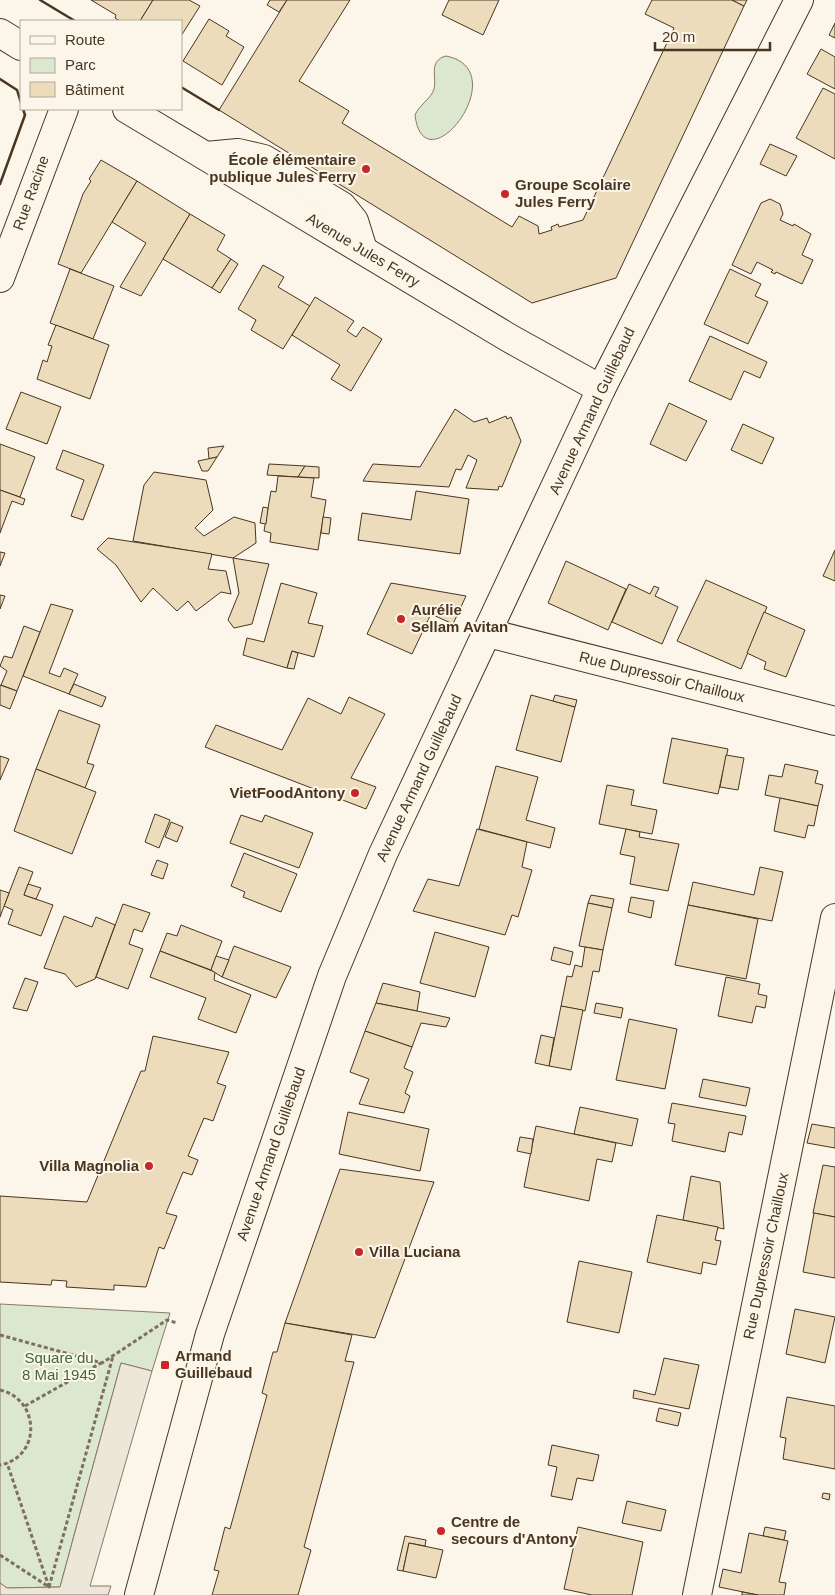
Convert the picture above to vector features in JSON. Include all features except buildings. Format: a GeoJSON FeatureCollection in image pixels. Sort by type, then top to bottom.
{"type":"FeatureCollection","features":[{"type":"Feature","properties":{"kind":"street","name":"Avenue Armand Guillebaud"},"geometry":{"type":"LineString","coordinates":[[138,1595],[210,1334],[332,976],[383,854],[601,389],[799,0]]}},
{"type":"Feature","properties":{"kind":"street"},"geometry":{"type":"LineString","coordinates":[[0,33],[20,45]]}},
{"type":"Feature","properties":{"kind":"street","name":"Rue Racine"},"geometry":{"type":"LineString","coordinates":[[0,278],[64,110]]}},
{"type":"Feature","properties":{"kind":"street","name":"Avenue Jules Ferry"},"geometry":{"type":"LineString","coordinates":[[129,110],[509,338],[601,389]]}},
{"type":"Feature","properties":{"kind":"street","name":"Rue Dupressoir Chailloux"},"geometry":{"type":"LineString","coordinates":[[488,633],[835,721]]}},
{"type":"Feature","properties":{"kind":"street","name":"Rue Dupressoir Chailloux"},"geometry":{"type":"LineString","coordinates":[[697,1595],[835,918]]}},
{"type":"Feature","properties":{"kind":"path"},"geometry":{"type":"LineString","coordinates":[[25,1406],[102,1363],[168,1320],[210,1334]]}},
{"type":"Feature","properties":{"kind":"path"},"geometry":{"type":"LineString","coordinates":[[0,1335],[102,1363]]}},
{"type":"Feature","properties":{"kind":"path"},"geometry":{"type":"LineString","coordinates":[[49,1587],[113,1356]]}},
{"type":"Feature","properties":{"kind":"path"},"geometry":{"type":"LineString","coordinates":[[0,1390],[18,1398],[25,1406],[32,1423],[31,1437],[19,1456],[0,1465]]}},
{"type":"Feature","properties":{"kind":"path"},"geometry":{"type":"LineString","coordinates":[[7,1463],[49,1587]]}},
{"type":"Feature","properties":{"kind":"path"},"geometry":{"type":"LineString","coordinates":[[0,1555],[49,1587]]}},
{"type":"Feature","properties":{"kind":"green space"},"geometry":{"type":"Polygon","coordinates":[[[446,56],[465,66],[472,82],[470,101],[460,119],[447,133],[434,139],[422,135],[415,115],[434,89],[434,70],[437,61],[446,56]]]}},
{"type":"Feature","properties":{"kind":"green space","name":"Square du 8 Mai 1945"},"geometry":{"type":"Polygon","coordinates":[[[0,1304],[170,1313],[152,1371],[121,1363],[60,1587],[7,1588],[0,1583],[0,1304]]]}},
{"type":"Feature","properties":{"kind":"shaded area"},"geometry":{"type":"Polygon","coordinates":[[[121,1363],[152,1371],[90,1586],[111,1586],[108,1595],[0,1595],[0,1583],[7,1588],[60,1587],[121,1363]]]}},
{"type":"Feature","properties":{"kind":"wall"},"geometry":{"type":"LineString","coordinates":[[40,0],[73,20]]}},
{"type":"Feature","properties":{"kind":"wall"},"geometry":{"type":"LineString","coordinates":[[0,79],[17,90],[20,100]]}},
{"type":"Feature","properties":{"kind":"wall"},"geometry":{"type":"LineString","coordinates":[[182,88],[219,110]]}},
{"type":"Feature","properties":{"kind":"wall"},"geometry":{"type":"LineString","coordinates":[[0,184],[25,115],[23,110]]}},
{"type":"Feature","properties":{"kind":"place","name":"École élémentaire publique Jules Ferry"},"geometry":{"type":"Point","coordinates":[366,169]}},
{"type":"Feature","properties":{"kind":"place","name":"Groupe Scolaire Jules Ferry"},"geometry":{"type":"Point","coordinates":[505,194]}},
{"type":"Feature","properties":{"kind":"place","name":"Aurélie Sellam Avitan"},"geometry":{"type":"Point","coordinates":[401,619]}},
{"type":"Feature","properties":{"kind":"place","name":"VietFoodAntony"},"geometry":{"type":"Point","coordinates":[355,793]}},
{"type":"Feature","properties":{"kind":"place","name":"Villa Magnolia"},"geometry":{"type":"Point","coordinates":[149,1166]}},
{"type":"Feature","properties":{"kind":"place","name":"Villa Luciana"},"geometry":{"type":"Point","coordinates":[359,1252]}},
{"type":"Feature","properties":{"kind":"place","name":"Armand Guillebaud"},"geometry":{"type":"Point","coordinates":[165,1365]}},
{"type":"Feature","properties":{"kind":"place","name":"Centre de secours d'Antony"},"geometry":{"type":"Point","coordinates":[441,1531]}}]}
